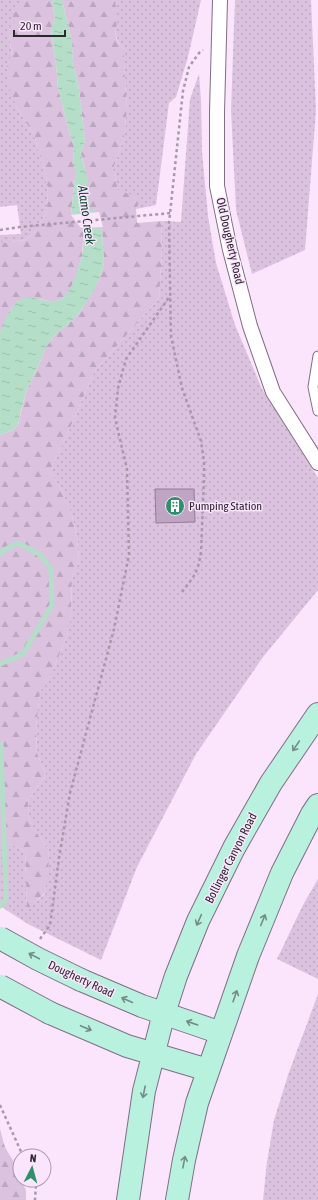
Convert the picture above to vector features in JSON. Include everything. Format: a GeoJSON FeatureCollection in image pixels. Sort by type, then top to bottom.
{"type":"FeatureCollection","features":[{"type":"Feature","properties":{"kind":"main road","name":"Bollinger Canyon Road"},"geometry":{"type":"LineString","coordinates":[[164,1013],[176,976],[198,922],[234,848],[271,783],[318,714]]}},
{"type":"Feature","properties":{"kind":"main road"},"geometry":{"type":"LineString","coordinates":[[177,1200],[184,1160],[197,1103],[248,956],[282,873],[318,805]]}},
{"type":"Feature","properties":{"kind":"main road","name":"Dougherty Road"},"geometry":{"type":"LineString","coordinates":[[0,938],[81,980],[142,1006],[221,1033]]}},
{"type":"Feature","properties":{"kind":"main road"},"geometry":{"type":"LineString","coordinates":[[0,986],[50,1013],[127,1046],[208,1070]]}},
{"type":"Feature","properties":{"kind":"main road"},"geometry":{"type":"LineString","coordinates":[[128,1200],[144,1091],[164,1013]]}},
{"type":"Feature","properties":{"kind":"street","name":"Old Dougherty Road"},"geometry":{"type":"LineString","coordinates":[[220,0],[217,186],[230,250],[250,326],[273,392],[318,463]]}},
{"type":"Feature","properties":{"kind":"lane"},"geometry":{"type":"LineString","coordinates":[[318,356],[314,387],[318,411]]}},
{"type":"Feature","properties":{"kind":"path"},"geometry":{"type":"LineString","coordinates":[[182,592],[196,574],[200,564],[204,461],[201,441],[182,388],[171,336],[169,223],[183,91],[189,67],[199,54],[211,44],[219,43]]}},
{"type":"Feature","properties":{"kind":"path"},"geometry":{"type":"LineString","coordinates":[[0,230],[171,212]]}},
{"type":"Feature","properties":{"kind":"path"},"geometry":{"type":"LineString","coordinates":[[36,944],[50,925],[70,793],[114,629],[129,555],[126,469],[115,418],[118,388],[126,359],[170,296]]}},
{"type":"Feature","properties":{"kind":"path"},"geometry":{"type":"LineString","coordinates":[[0,1105],[19,1148]]}},
{"type":"Feature","properties":{"kind":"path"},"geometry":{"type":"LineString","coordinates":[[35,1200],[36,1188]]}},
{"type":"Feature","properties":{"kind":"green space"},"geometry":{"type":"Polygon","coordinates":[[[0,0],[22,0],[9,35],[12,55],[7,66],[16,106],[34,135],[46,176],[48,193],[45,215],[34,233],[25,240],[0,243],[0,235],[21,234],[17,205],[0,207],[0,0]]]}},
{"type":"Feature","properties":{"kind":"green space"},"geometry":{"type":"Polygon","coordinates":[[[22,0],[52,0],[55,18],[51,30],[58,88],[74,146],[73,161],[75,178],[71,212],[84,228],[82,256],[73,285],[67,295],[57,301],[40,299],[12,307],[0,333],[0,243],[25,240],[34,233],[45,215],[48,193],[46,176],[34,135],[16,106],[8,85],[7,66],[12,54],[9,35],[12,17],[22,0]]]}},
{"type":"Feature","properties":{"kind":"green space"},"geometry":{"type":"Polygon","coordinates":[[[62,0],[115,1],[117,15],[116,37],[117,41],[124,49],[127,109],[124,138],[113,169],[118,190],[140,198],[136,209],[137,223],[161,221],[162,251],[159,298],[94,372],[50,471],[61,490],[71,513],[77,537],[79,559],[72,578],[71,612],[67,636],[54,668],[40,693],[36,728],[37,753],[46,775],[32,795],[28,808],[30,821],[33,827],[49,849],[48,879],[45,893],[27,912],[25,851],[13,845],[0,842],[0,435],[13,430],[18,425],[26,392],[46,347],[54,336],[76,317],[82,309],[98,282],[104,264],[102,230],[89,209],[85,168],[81,154],[85,140],[78,82],[73,64],[72,42],[62,0]]]}},
{"type":"Feature","properties":{"kind":"green space"},"geometry":{"type":"Polygon","coordinates":[[[114,0],[201,0],[188,57],[176,97],[169,103],[156,205],[136,209],[139,203],[118,190],[113,169],[124,138],[127,109],[124,49],[119,43],[117,37],[116,7],[114,0]]]}},
{"type":"Feature","properties":{"kind":"green space"},"geometry":{"type":"Polygon","coordinates":[[[235,0],[311,0],[316,110],[305,250],[252,274],[236,210],[231,110],[235,0]]]}},
{"type":"Feature","properties":{"kind":"green space"},"geometry":{"type":"Polygon","coordinates":[[[199,74],[202,152],[208,216],[216,263],[235,325],[262,389],[318,478],[318,590],[263,657],[196,754],[137,867],[101,960],[28,924],[0,906],[0,842],[13,845],[25,851],[27,911],[45,894],[49,849],[33,827],[30,821],[28,808],[32,795],[46,775],[37,753],[36,728],[40,692],[54,668],[67,636],[71,612],[72,578],[79,559],[77,537],[71,513],[61,490],[50,471],[94,372],[159,298],[162,251],[161,221],[181,222],[190,99],[199,74]]]}},
{"type":"Feature","properties":{"kind":"green space"},"geometry":{"type":"Polygon","coordinates":[[[318,879],[318,979],[277,959],[303,905],[318,879]]]}},
{"type":"Feature","properties":{"kind":"green space"},"geometry":{"type":"Polygon","coordinates":[[[318,994],[318,1200],[263,1200],[267,1162],[274,1120],[288,1075],[318,994]]]}},
{"type":"Feature","properties":{"kind":"green space"},"geometry":{"type":"Polygon","coordinates":[[[0,1129],[5,1147],[12,1159],[12,1188],[25,1188],[26,1200],[0,1200],[0,1129]]]}},
{"type":"Feature","properties":{"kind":"water"},"geometry":{"type":"Polygon","coordinates":[[[52,0],[62,0],[72,42],[73,64],[78,82],[85,140],[81,154],[88,180],[89,209],[96,211],[102,230],[104,264],[98,282],[91,296],[76,317],[54,336],[46,347],[26,392],[18,425],[13,430],[0,435],[0,333],[5,320],[15,304],[21,299],[33,298],[54,301],[60,300],[64,297],[71,287],[83,253],[84,228],[71,212],[75,178],[73,161],[74,146],[58,88],[51,30],[55,18],[52,0]]]}},
{"type":"Feature","properties":{"kind":"pier"},"geometry":{"type":"Polygon","coordinates":[[[99,212],[103,227],[81,228],[71,215],[99,212]]]}},
{"type":"Feature","properties":{"kind":"building","name":"Pumping Station"},"geometry":{"type":"Polygon","coordinates":[[[155,489],[194,489],[195,522],[156,523],[155,489]]]}},
{"type":"Feature","properties":{"kind":"waterway","name":"Alamo Creek"},"geometry":{"type":"LineString","coordinates":[[0,554],[4,550],[18,543],[39,554],[51,568],[52,605],[23,654],[0,664]]}},
{"type":"Feature","properties":{"kind":"waterway","name":"Alamo Creek"},"geometry":{"type":"LineString","coordinates":[[0,744],[6,900],[0,906]]}},
{"type":"Feature","properties":{"kind":"place","name":"Pumping Station"},"geometry":{"type":"Point","coordinates":[175,506]}}]}
